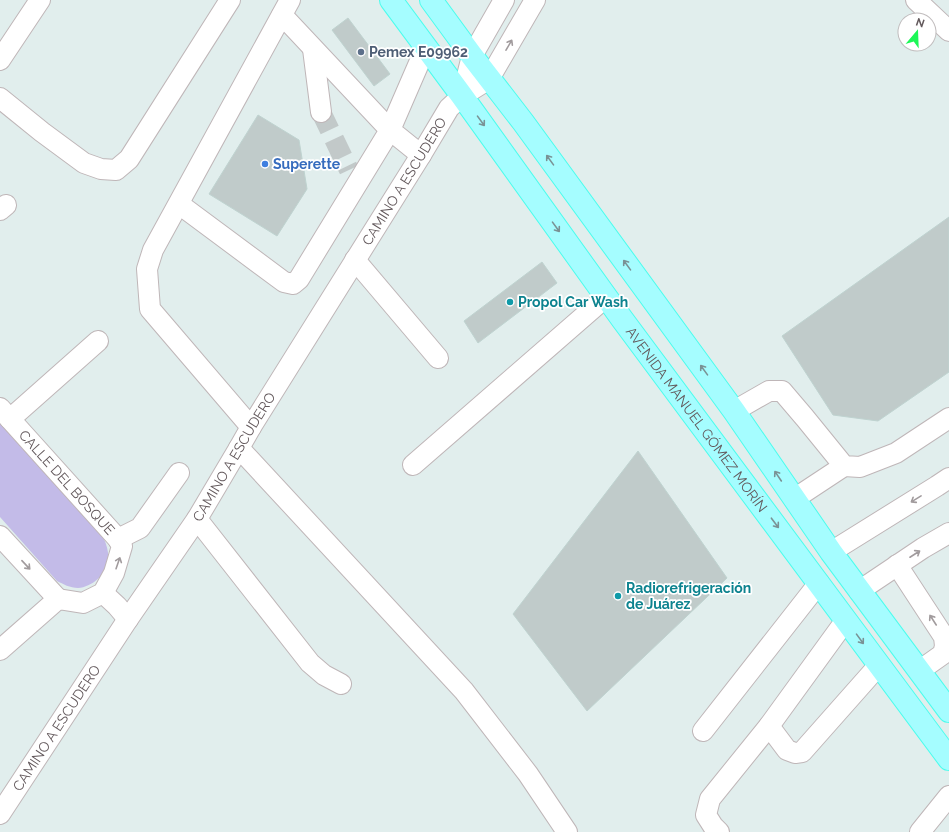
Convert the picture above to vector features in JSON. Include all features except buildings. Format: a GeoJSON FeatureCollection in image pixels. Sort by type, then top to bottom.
{"type":"FeatureCollection","features":[{"type":"Feature","properties":{"kind":"main road","name":"AVENIDA MANUEL GÓMEZ MORÍN"},"geometry":{"type":"LineString","coordinates":[[391,0],[462,96],[606,297],[949,759]]}},
{"type":"Feature","properties":{"kind":"main road"},"geometry":{"type":"LineString","coordinates":[[431,0],[489,79],[523,122],[734,411],[831,552],[949,712]]}},
{"type":"Feature","properties":{"kind":"street"},"geometry":{"type":"LineString","coordinates":[[0,60],[40,0]]}},
{"type":"Feature","properties":{"kind":"street"},"geometry":{"type":"LineString","coordinates":[[0,98],[84,163],[101,169],[116,170],[128,159],[230,0]]}},
{"type":"Feature","properties":{"kind":"street"},"geometry":{"type":"LineString","coordinates":[[462,96],[472,56],[504,0]]}},
{"type":"Feature","properties":{"kind":"street","name":"CAMINO A ESCUDERO"},"geometry":{"type":"LineString","coordinates":[[0,814],[128,619],[197,519],[251,426],[449,108],[462,96],[489,79],[535,0]]}},
{"type":"Feature","properties":{"kind":"street"},"geometry":{"type":"LineString","coordinates":[[916,0],[949,31]]}},
{"type":"Feature","properties":{"kind":"street"},"geometry":{"type":"LineString","coordinates":[[251,426],[150,309],[147,269],[153,250],[286,7],[313,49],[390,130],[421,155]]}},
{"type":"Feature","properties":{"kind":"street"},"geometry":{"type":"LineString","coordinates":[[179,204],[284,282],[293,284],[299,279],[390,130],[426,47]]}},
{"type":"Feature","properties":{"kind":"street"},"geometry":{"type":"LineString","coordinates":[[313,49],[321,112]]}},
{"type":"Feature","properties":{"kind":"street"},"geometry":{"type":"LineString","coordinates":[[348,199],[349,170]]}},
{"type":"Feature","properties":{"kind":"street"},"geometry":{"type":"LineString","coordinates":[[355,260],[438,358]]}},
{"type":"Feature","properties":{"kind":"street"},"geometry":{"type":"LineString","coordinates":[[413,465],[606,297]]}},
{"type":"Feature","properties":{"kind":"street"},"geometry":{"type":"LineString","coordinates":[[5,413],[98,341]]}},
{"type":"Feature","properties":{"kind":"street"},"geometry":{"type":"LineString","coordinates":[[734,411],[769,391],[782,392],[844,466]]}},
{"type":"Feature","properties":{"kind":"street","name":"CALLE DEL BOSQUE"},"geometry":{"type":"LineString","coordinates":[[5,413],[118,539]]}},
{"type":"Feature","properties":{"kind":"street"},"geometry":{"type":"LineString","coordinates":[[794,499],[844,466],[860,467],[896,453],[949,418]]}},
{"type":"Feature","properties":{"kind":"street"},"geometry":{"type":"LineString","coordinates":[[239,448],[464,692],[528,774],[567,832]]}},
{"type":"Feature","properties":{"kind":"street"},"geometry":{"type":"LineString","coordinates":[[0,536],[58,599],[83,603],[103,593],[114,573],[120,556],[122,546],[118,539],[140,528],[179,473]]}},
{"type":"Feature","properties":{"kind":"street"},"geometry":{"type":"LineString","coordinates":[[831,552],[949,478]]}},
{"type":"Feature","properties":{"kind":"street"},"geometry":{"type":"LineString","coordinates":[[197,519],[310,663],[324,675],[342,684]]}},
{"type":"Feature","properties":{"kind":"street"},"geometry":{"type":"LineString","coordinates":[[859,591],[897,565],[949,533]]}},
{"type":"Feature","properties":{"kind":"street"},"geometry":{"type":"LineString","coordinates":[[897,565],[944,637],[945,646],[943,654],[919,671]]}},
{"type":"Feature","properties":{"kind":"street"},"geometry":{"type":"LineString","coordinates":[[703,731],[819,583]]}},
{"type":"Feature","properties":{"kind":"street"},"geometry":{"type":"LineString","coordinates":[[103,593],[128,619]]}},
{"type":"Feature","properties":{"kind":"street"},"geometry":{"type":"LineString","coordinates":[[0,650],[58,599]]}},
{"type":"Feature","properties":{"kind":"street"},"geometry":{"type":"LineString","coordinates":[[719,832],[706,815],[710,799],[769,726],[846,620]]}},
{"type":"Feature","properties":{"kind":"street"},"geometry":{"type":"LineString","coordinates":[[769,726],[788,750],[795,753],[802,752],[879,664]]}},
{"type":"Feature","properties":{"kind":"street"},"geometry":{"type":"LineString","coordinates":[[920,832],[949,796]]}},
{"type":"Feature","properties":{"kind":"shaded area"},"geometry":{"type":"Polygon","coordinates":[[[0,422],[104,539],[108,552],[107,565],[98,579],[93,583],[75,588],[69,587],[57,581],[0,517],[0,422]]]}},
{"type":"Feature","properties":{"kind":"tunnel"},"geometry":{"type":"LineString","coordinates":[[321,112],[349,170]]}},
{"type":"Feature","properties":{"kind":"place","name":"Pemex E09962"},"geometry":{"type":"Point","coordinates":[361,52]}},
{"type":"Feature","properties":{"kind":"place","name":"Superette"},"geometry":{"type":"Point","coordinates":[265,164]}},
{"type":"Feature","properties":{"kind":"place","name":"Propol Car Wash"},"geometry":{"type":"Point","coordinates":[510,302]}},
{"type":"Feature","properties":{"kind":"place","name":"Radiorefrigeración de Juárez"},"geometry":{"type":"Point","coordinates":[618,596]}}]}
